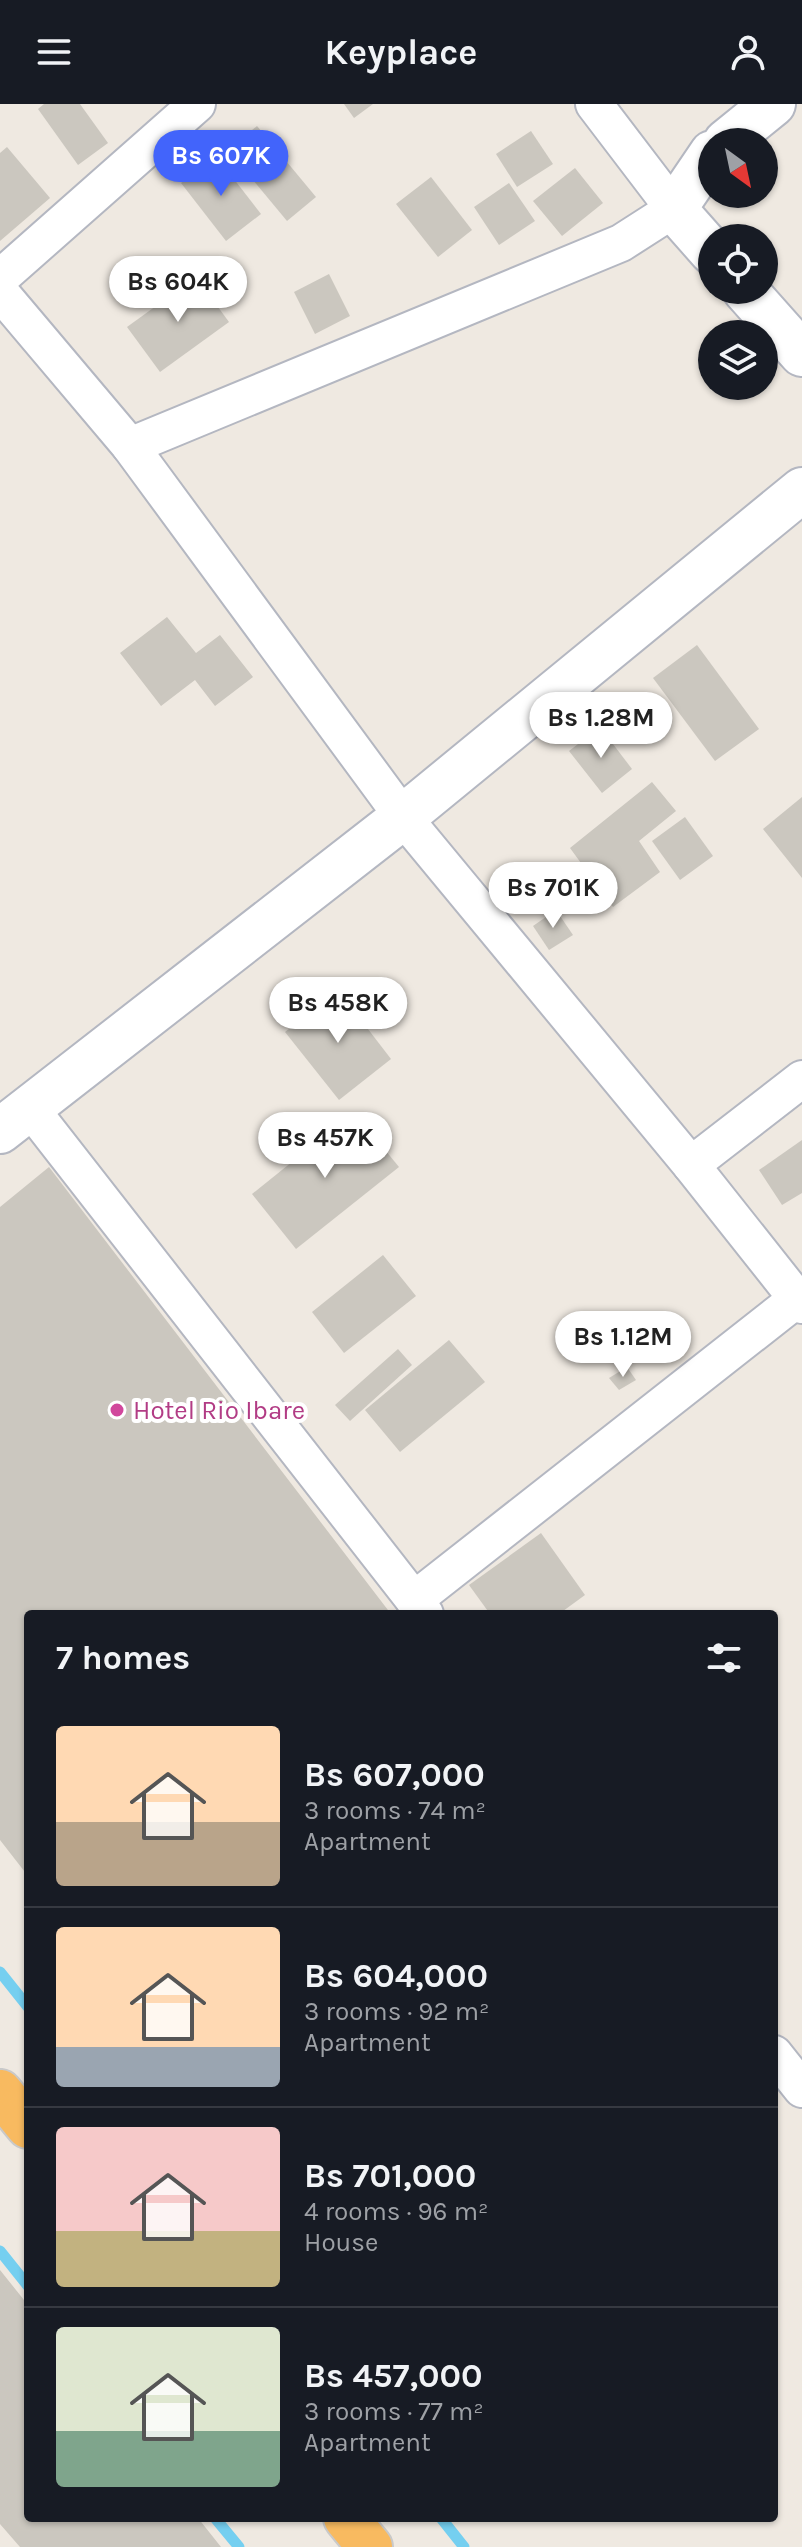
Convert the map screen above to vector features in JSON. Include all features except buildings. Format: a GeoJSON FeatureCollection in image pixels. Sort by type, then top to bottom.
{"type":"FeatureCollection","features":[{"type":"Feature","properties":{"kind":"highway"},"geometry":{"type":"LineString","coordinates":[[0,2092],[24,2121]]}},
{"type":"Feature","properties":{"kind":"highway"},"geometry":{"type":"LineString","coordinates":[[349,2522],[370,2547]]}},
{"type":"Feature","properties":{"kind":"street"},"geometry":{"type":"LineString","coordinates":[[0,278],[197,104]]}},
{"type":"Feature","properties":{"kind":"street"},"geometry":{"type":"LineString","coordinates":[[594,104],[698,236]]}},
{"type":"Feature","properties":{"kind":"street"},"geometry":{"type":"LineString","coordinates":[[743,128],[773,104]]}},
{"type":"Feature","properties":{"kind":"street"},"geometry":{"type":"LineString","coordinates":[[130,446],[621,243],[674,209],[698,174]]}},
{"type":"Feature","properties":{"kind":"street"},"geometry":{"type":"LineString","coordinates":[[0,292],[130,446],[403,817],[691,1165],[800,1302],[420,1607],[15,1120],[403,817],[802,490]]}},
{"type":"Feature","properties":{"kind":"street"},"geometry":{"type":"LineString","coordinates":[[757,304],[802,354]]}},
{"type":"Feature","properties":{"kind":"street"},"geometry":{"type":"LineString","coordinates":[[691,1165],[802,1079]]}},
{"type":"Feature","properties":{"kind":"street"},"geometry":{"type":"LineString","coordinates":[[778,2059],[802,2089]]}},
{"type":"Feature","properties":{"kind":"waterway"},"geometry":{"type":"LineString","coordinates":[[0,1972],[24,2002]]}},
{"type":"Feature","properties":{"kind":"waterway"},"geometry":{"type":"LineString","coordinates":[[0,2251],[24,2281]]}},
{"type":"Feature","properties":{"kind":"waterway"},"geometry":{"type":"LineString","coordinates":[[218,2522],[239,2547]]}},
{"type":"Feature","properties":{"kind":"waterway"},"geometry":{"type":"LineString","coordinates":[[444,2522],[464,2547]]}},
{"type":"Feature","properties":{"kind":"place","name":"Hotel Rio Ibare"},"geometry":{"type":"Point","coordinates":[117,1410]}}]}
